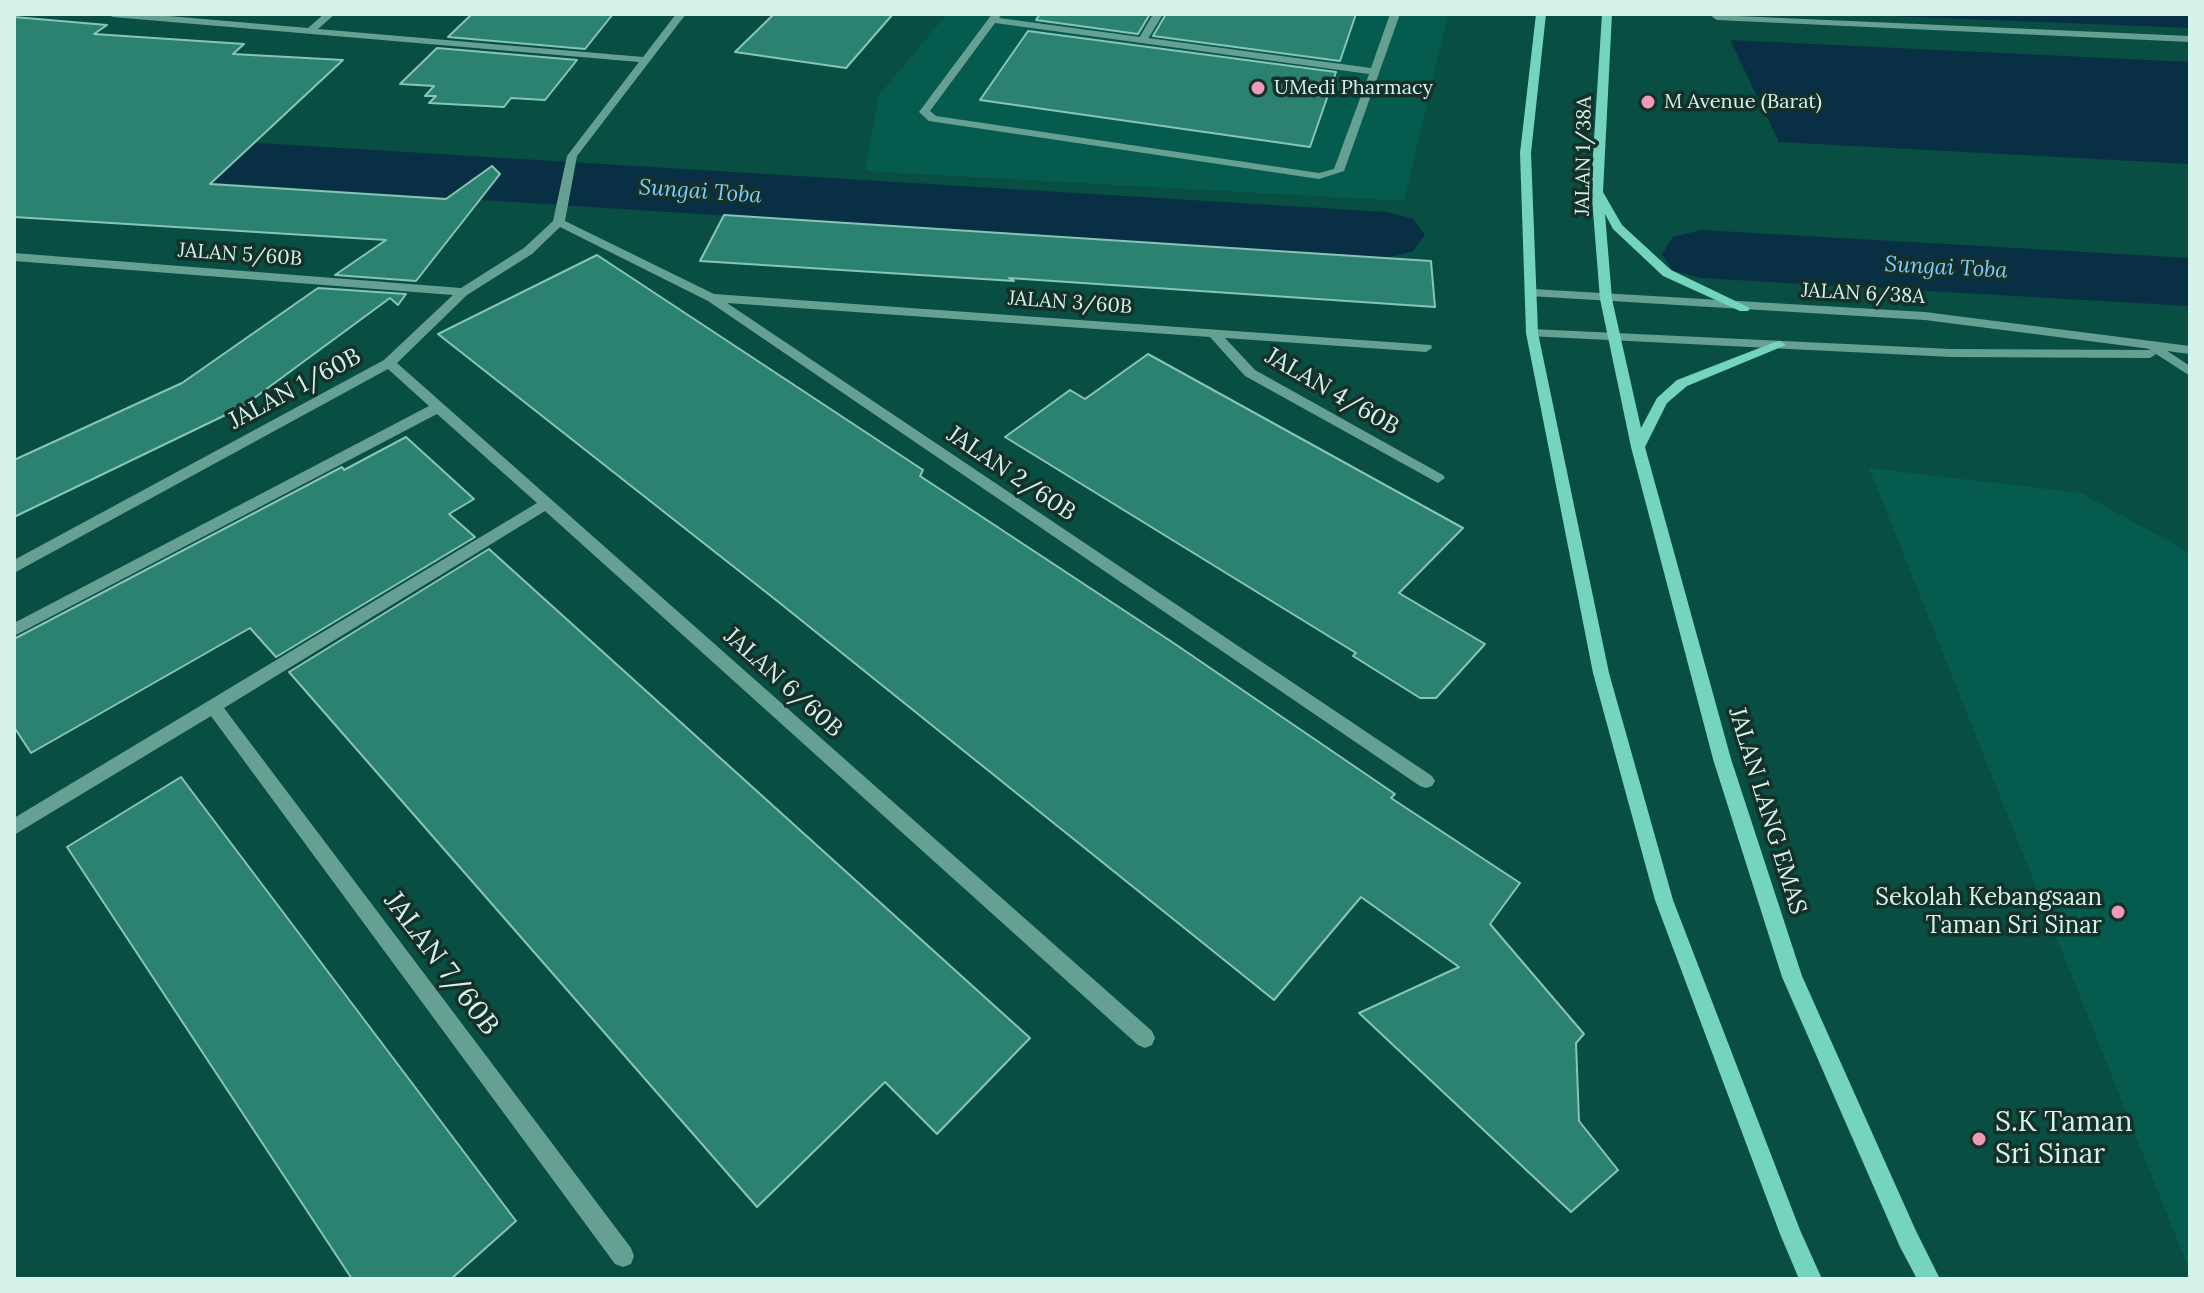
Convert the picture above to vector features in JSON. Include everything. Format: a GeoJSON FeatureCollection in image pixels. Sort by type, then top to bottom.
{"type":"FeatureCollection","features":[{"type":"Feature","properties":{"kind":"main road"},"geometry":{"type":"LineString","coordinates":[[1541,14],[1525,174],[1533,293],[1532,333],[1601,673],[1664,900],[1811,1279]]}},
{"type":"Feature","properties":{"kind":"main road"},"geometry":{"type":"LineString","coordinates":[[1593,14],[1606,37]]}},
{"type":"Feature","properties":{"kind":"main road","name":"JALAN 1/38A"},"geometry":{"type":"LineString","coordinates":[[1607,14],[1597,186],[1606,299],[1615,338]]}},
{"type":"Feature","properties":{"kind":"main road"},"geometry":{"type":"LineString","coordinates":[[1597,186],[1617,227],[1667,273],[1744,308]]}},
{"type":"Feature","properties":{"kind":"main road","name":"JALAN LANG EMAS"},"geometry":{"type":"LineString","coordinates":[[1615,338],[1638,447],[1722,759],[1792,977],[1908,1239],[1929,1279]]}},
{"type":"Feature","properties":{"kind":"main road"},"geometry":{"type":"LineString","coordinates":[[1638,447],[1662,401],[1682,383],[1780,345]]}},
{"type":"Feature","properties":{"kind":"street"},"geometry":{"type":"LineString","coordinates":[[113,14],[644,60]]}},
{"type":"Feature","properties":{"kind":"street"},"geometry":{"type":"LineString","coordinates":[[310,31],[330,14]]}},
{"type":"Feature","properties":{"kind":"street"},"geometry":{"type":"LineString","coordinates":[[560,215],[572,156],[681,14]]}},
{"type":"Feature","properties":{"kind":"street"},"geometry":{"type":"LineString","coordinates":[[1143,40],[1158,14]]}},
{"type":"Feature","properties":{"kind":"street"},"geometry":{"type":"LineString","coordinates":[[1376,72],[995,17],[924,112],[933,119],[1319,176],[1339,171],[1376,72],[1395,14]]}},
{"type":"Feature","properties":{"kind":"street"},"geometry":{"type":"LineString","coordinates":[[1717,17],[2190,39]]}},
{"type":"Feature","properties":{"kind":"street","name":"JALAN 1/60B"},"geometry":{"type":"LineString","coordinates":[[14,567],[389,363],[463,292],[528,251],[560,215]]}},
{"type":"Feature","properties":{"kind":"street","name":"JALAN 2/60B"},"geometry":{"type":"LineString","coordinates":[[560,215],[712,298],[1426,781]]}},
{"type":"Feature","properties":{"kind":"street","name":"JALAN 5/60B"},"geometry":{"type":"LineString","coordinates":[[14,257],[463,292]]}},
{"type":"Feature","properties":{"kind":"street","name":"JALAN 6/38A"},"geometry":{"type":"LineString","coordinates":[[1533,293],[1744,308],[1925,316],[2158,349]]}},
{"type":"Feature","properties":{"kind":"street","name":"JALAN 3/60B"},"geometry":{"type":"LineString","coordinates":[[712,298],[1426,348]]}},
{"type":"Feature","properties":{"kind":"street","name":"JALAN 4/60B"},"geometry":{"type":"LineString","coordinates":[[1214,333],[1250,373],[1438,478]]}},
{"type":"Feature","properties":{"kind":"street","name":"JALAN 6/38A"},"geometry":{"type":"LineString","coordinates":[[1532,333],[1951,353],[2190,350]]}},
{"type":"Feature","properties":{"kind":"street"},"geometry":{"type":"LineString","coordinates":[[2158,349],[2190,372]]}},
{"type":"Feature","properties":{"kind":"street","name":"JALAN 6/60B"},"geometry":{"type":"LineString","coordinates":[[389,363],[1145,1038]]}},
{"type":"Feature","properties":{"kind":"street"},"geometry":{"type":"LineString","coordinates":[[14,630],[439,407]]}},
{"type":"Feature","properties":{"kind":"street"},"geometry":{"type":"LineString","coordinates":[[14,827],[546,504]]}},
{"type":"Feature","properties":{"kind":"street","name":"JALAN 7/60B"},"geometry":{"type":"LineString","coordinates":[[213,706],[623,1256]]}},
{"type":"Feature","properties":{"kind":"shaded area"},"geometry":{"type":"Polygon","coordinates":[[[947,14],[1448,14],[1404,201],[865,171],[879,95],[947,14]]]}},
{"type":"Feature","properties":{"kind":"shaded area"},"geometry":{"type":"Polygon","coordinates":[[[1845,14],[2190,14],[2190,28],[1845,14]]]}},
{"type":"Feature","properties":{"kind":"shaded area"},"geometry":{"type":"Polygon","coordinates":[[[1730,40],[2190,62],[2190,164],[1779,142],[1730,40]]]}},
{"type":"Feature","properties":{"kind":"shaded area","name":"Sekolah Kebangsaan Taman Sri Sinar"},"geometry":{"type":"Polygon","coordinates":[[[1869,468],[2081,493],[2190,553],[2190,1272],[1869,468]]]}},
{"type":"Feature","properties":{"kind":"building"},"geometry":{"type":"Polygon","coordinates":[[[472,14],[613,14],[585,49],[448,37],[472,14]]]}},
{"type":"Feature","properties":{"kind":"building"},"geometry":{"type":"Polygon","coordinates":[[[774,14],[893,14],[846,68],[735,52],[774,14]]]}},
{"type":"Feature","properties":{"kind":"building"},"geometry":{"type":"Polygon","coordinates":[[[1040,14],[1150,14],[1138,34],[1036,20],[1040,14]]]}},
{"type":"Feature","properties":{"kind":"building"},"geometry":{"type":"Polygon","coordinates":[[[1166,14],[1356,14],[1340,61],[1153,36],[1166,14]]]}},
{"type":"Feature","properties":{"kind":"building"},"geometry":{"type":"Polygon","coordinates":[[[14,17],[107,25],[94,34],[244,44],[233,54],[343,60],[210,184],[446,199],[492,166],[500,174],[416,281],[335,275],[386,240],[14,217],[14,17]]]}},
{"type":"Feature","properties":{"kind":"building"},"geometry":{"type":"Polygon","coordinates":[[[1028,31],[1336,72],[1310,147],[980,100],[1028,31]]]}},
{"type":"Feature","properties":{"kind":"building"},"geometry":{"type":"Polygon","coordinates":[[[437,48],[577,60],[545,100],[511,98],[504,107],[429,103],[436,96],[425,96],[434,86],[400,84],[437,48]]]}},
{"type":"Feature","properties":{"kind":"building"},"geometry":{"type":"Polygon","coordinates":[[[724,215],[1431,261],[1435,307],[700,261],[724,215]]]}},
{"type":"Feature","properties":{"kind":"building"},"geometry":{"type":"Polygon","coordinates":[[[597,255],[923,470],[920,476],[1175,644],[1395,794],[1391,798],[1520,883],[1490,924],[1584,1034],[1576,1043],[1579,1121],[1618,1170],[1571,1212],[1359,1013],[1459,967],[1361,897],[1274,1000],[776,600],[438,334],[597,255]]]}},
{"type":"Feature","properties":{"kind":"building"},"geometry":{"type":"Polygon","coordinates":[[[318,288],[406,294],[398,305],[390,298],[242,407],[14,517],[14,460],[182,383],[318,288]]]}},
{"type":"Feature","properties":{"kind":"building"},"geometry":{"type":"Polygon","coordinates":[[[1148,354],[1463,528],[1399,593],[1485,644],[1436,698],[1420,698],[1353,656],[1356,653],[1005,437],[1070,390],[1085,399],[1148,354]]]}},
{"type":"Feature","properties":{"kind":"building"},"geometry":{"type":"Polygon","coordinates":[[[406,437],[474,499],[449,514],[475,537],[276,657],[250,628],[31,753],[14,727],[14,639],[342,467],[344,470],[406,437]]]}},
{"type":"Feature","properties":{"kind":"building"},"geometry":{"type":"Polygon","coordinates":[[[489,549],[1030,1038],[937,1134],[885,1082],[757,1207],[289,672],[489,549]]]}},
{"type":"Feature","properties":{"kind":"building"},"geometry":{"type":"Polygon","coordinates":[[[181,777],[516,1221],[451,1279],[352,1279],[67,847],[181,777]]]}},
{"type":"Feature","properties":{"kind":"waterway","name":"Sungai Toba"},"geometry":{"type":"LineString","coordinates":[[14,149],[1386,235]]}},
{"type":"Feature","properties":{"kind":"waterway","name":"Sungai Toba"},"geometry":{"type":"LineString","coordinates":[[1701,254],[2190,282]]}},
{"type":"Feature","properties":{"kind":"place","name":"UMedi Pharmacy"},"geometry":{"type":"Point","coordinates":[1258,88]}},
{"type":"Feature","properties":{"kind":"place","name":"M Avenue (Barat)"},"geometry":{"type":"Point","coordinates":[1648,102]}},
{"type":"Feature","properties":{"kind":"place","name":"Sekolah Kebangsaan Taman Sri Sinar"},"geometry":{"type":"Point","coordinates":[2118,912]}},
{"type":"Feature","properties":{"kind":"place","name":"S.K Taman Sri Sinar"},"geometry":{"type":"Point","coordinates":[1979,1139]}}]}
